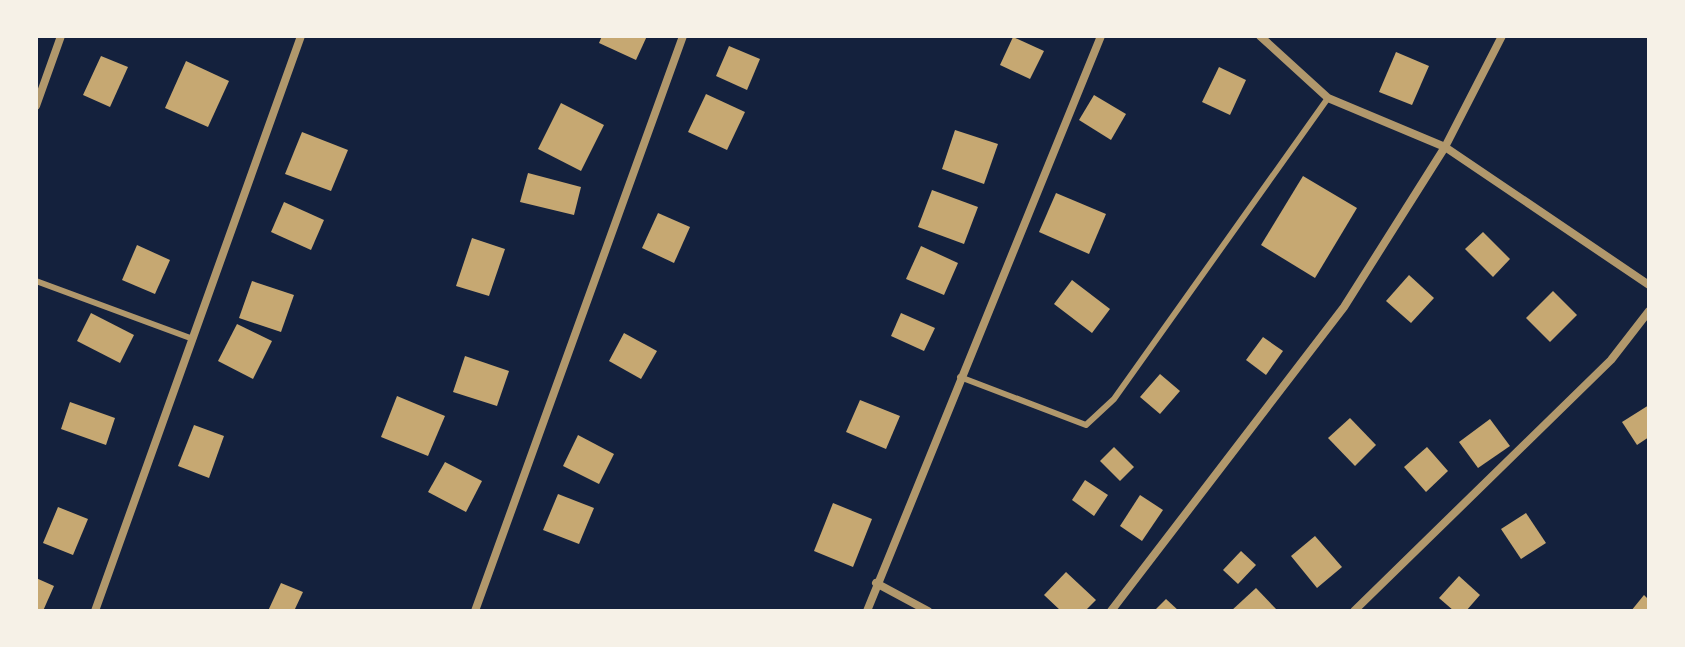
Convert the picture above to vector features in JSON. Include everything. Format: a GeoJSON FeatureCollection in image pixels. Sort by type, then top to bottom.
{"type":"FeatureCollection","features":[{"type":"Feature","properties":{"kind":"street"},"geometry":{"type":"LineString","coordinates":[[36,106],[61,36]]}},
{"type":"Feature","properties":{"kind":"street"},"geometry":{"type":"LineString","coordinates":[[95,611],[301,36]]}},
{"type":"Feature","properties":{"kind":"street"},"geometry":{"type":"LineString","coordinates":[[475,611],[683,36]]}},
{"type":"Feature","properties":{"kind":"street"},"geometry":{"type":"LineString","coordinates":[[867,611],[1101,36]]}},
{"type":"Feature","properties":{"kind":"street"},"geometry":{"type":"LineString","coordinates":[[1260,36],[1328,98],[1445,147],[1649,285]]}},
{"type":"Feature","properties":{"kind":"street"},"geometry":{"type":"LineString","coordinates":[[1111,611],[1344,307],[1445,147],[1502,36]]}},
{"type":"Feature","properties":{"kind":"street"},"geometry":{"type":"LineString","coordinates":[[1354,611],[1611,360],[1649,311]]}},
{"type":"Feature","properties":{"kind":"street"},"geometry":{"type":"LineString","coordinates":[[876,583],[928,611]]}},
{"type":"Feature","properties":{"kind":"lane"},"geometry":{"type":"LineString","coordinates":[[960,377],[1086,425],[1114,399],[1328,98]]}},
{"type":"Feature","properties":{"kind":"lane"},"geometry":{"type":"LineString","coordinates":[[36,281],[193,339]]}},
{"type":"Feature","properties":{"kind":"building"},"geometry":{"type":"Polygon","coordinates":[[[602,36],[647,36],[636,60],[599,43],[602,36]]]}},
{"type":"Feature","properties":{"kind":"building"},"geometry":{"type":"Polygon","coordinates":[[[1013,37],[1044,51],[1030,79],[1000,65],[1013,37]]]}},
{"type":"Feature","properties":{"kind":"building"},"geometry":{"type":"Polygon","coordinates":[[[729,46],[760,59],[747,90],[716,76],[729,46]]]}},
{"type":"Feature","properties":{"kind":"building"},"geometry":{"type":"Polygon","coordinates":[[[1396,52],[1429,66],[1412,105],[1379,92],[1396,52]]]}},
{"type":"Feature","properties":{"kind":"building"},"geometry":{"type":"Polygon","coordinates":[[[101,56],[128,67],[110,107],[83,95],[101,56]]]}},
{"type":"Feature","properties":{"kind":"building"},"geometry":{"type":"Polygon","coordinates":[[[186,61],[229,81],[208,127],[165,108],[186,61]]]}},
{"type":"Feature","properties":{"kind":"building"},"geometry":{"type":"Polygon","coordinates":[[[1219,67],[1246,80],[1230,115],[1202,102],[1219,67]]]}},
{"type":"Feature","properties":{"kind":"building"},"geometry":{"type":"Polygon","coordinates":[[[706,94],[745,112],[727,150],[688,132],[706,94]]]}},
{"type":"Feature","properties":{"kind":"building"},"geometry":{"type":"Polygon","coordinates":[[[1094,95],[1126,114],[1111,140],[1079,120],[1094,95]]]}},
{"type":"Feature","properties":{"kind":"building"},"geometry":{"type":"Polygon","coordinates":[[[561,103],[604,125],[581,171],[538,149],[561,103]]]}},
{"type":"Feature","properties":{"kind":"building"},"geometry":{"type":"Polygon","coordinates":[[[955,130],[998,144],[984,184],[942,169],[955,130]]]}},
{"type":"Feature","properties":{"kind":"building"},"geometry":{"type":"Polygon","coordinates":[[[302,132],[348,150],[331,191],[285,174],[302,132]]]}},
{"type":"Feature","properties":{"kind":"building"},"geometry":{"type":"Polygon","coordinates":[[[528,173],[581,187],[574,215],[520,202],[528,173]]]}},
{"type":"Feature","properties":{"kind":"building"},"geometry":{"type":"Polygon","coordinates":[[[1303,176],[1357,208],[1315,278],[1261,245],[1303,176]]]}},
{"type":"Feature","properties":{"kind":"building"},"geometry":{"type":"Polygon","coordinates":[[[932,190],[978,207],[964,244],[918,227],[932,190]]]}},
{"type":"Feature","properties":{"kind":"building"},"geometry":{"type":"Polygon","coordinates":[[[1056,193],[1106,214],[1089,254],[1039,232],[1056,193]]]}},
{"type":"Feature","properties":{"kind":"building"},"geometry":{"type":"Polygon","coordinates":[[[284,202],[324,220],[311,250],[271,232],[284,202]]]}},
{"type":"Feature","properties":{"kind":"building"},"geometry":{"type":"Polygon","coordinates":[[[658,213],[690,227],[674,263],[642,248],[658,213]]]}},
{"type":"Feature","properties":{"kind":"building"},"geometry":{"type":"Polygon","coordinates":[[[1483,232],[1510,259],[1493,277],[1465,249],[1483,232]]]}},
{"type":"Feature","properties":{"kind":"building"},"geometry":{"type":"Polygon","coordinates":[[[472,238],[505,249],[489,296],[456,286],[472,238]]]}},
{"type":"Feature","properties":{"kind":"building"},"geometry":{"type":"Polygon","coordinates":[[[137,245],[170,260],[155,294],[122,280],[137,245]]]}},
{"type":"Feature","properties":{"kind":"building"},"geometry":{"type":"Polygon","coordinates":[[[921,246],[958,263],[944,295],[906,279],[921,246]]]}},
{"type":"Feature","properties":{"kind":"building"},"geometry":{"type":"Polygon","coordinates":[[[1409,275],[1434,298],[1411,323],[1386,301],[1409,275]]]}},
{"type":"Feature","properties":{"kind":"building"},"geometry":{"type":"Polygon","coordinates":[[[1072,280],[1110,309],[1092,333],[1054,304],[1072,280]]]}},
{"type":"Feature","properties":{"kind":"building"},"geometry":{"type":"Polygon","coordinates":[[[252,281],[294,295],[281,332],[239,318],[252,281]]]}},
{"type":"Feature","properties":{"kind":"building"},"geometry":{"type":"Polygon","coordinates":[[[1553,291],[1577,315],[1550,342],[1526,318],[1553,291]]]}},
{"type":"Feature","properties":{"kind":"building"},"geometry":{"type":"Polygon","coordinates":[[[91,313],[134,335],[120,363],[77,341],[91,313]]]}},
{"type":"Feature","properties":{"kind":"building"},"geometry":{"type":"Polygon","coordinates":[[[901,313],[935,328],[924,351],[891,336],[901,313]]]}},
{"type":"Feature","properties":{"kind":"building"},"geometry":{"type":"Polygon","coordinates":[[[237,324],[272,341],[253,379],[218,361],[237,324]]]}},
{"type":"Feature","properties":{"kind":"building"},"geometry":{"type":"Polygon","coordinates":[[[624,333],[657,351],[641,379],[609,361],[624,333]]]}},
{"type":"Feature","properties":{"kind":"building"},"geometry":{"type":"Polygon","coordinates":[[[1263,337],[1283,351],[1266,375],[1246,360],[1263,337]]]}},
{"type":"Feature","properties":{"kind":"building"},"geometry":{"type":"Polygon","coordinates":[[[465,356],[509,371],[497,406],[453,392],[465,356]]]}},
{"type":"Feature","properties":{"kind":"building"},"geometry":{"type":"Polygon","coordinates":[[[1160,374],[1180,391],[1160,414],[1140,397],[1160,374]]]}},
{"type":"Feature","properties":{"kind":"building"},"geometry":{"type":"Polygon","coordinates":[[[397,396],[445,416],[428,456],[381,437],[397,396]]]}},
{"type":"Feature","properties":{"kind":"building"},"geometry":{"type":"Polygon","coordinates":[[[860,400],[900,416],[886,449],[846,432],[860,400]]]}},
{"type":"Feature","properties":{"kind":"building"},"geometry":{"type":"Polygon","coordinates":[[[70,402],[115,418],[106,445],[61,429],[70,402]]]}},
{"type":"Feature","properties":{"kind":"building"},"geometry":{"type":"Polygon","coordinates":[[[1649,405],[1649,437],[1637,445],[1622,422],[1649,405]]]}},
{"type":"Feature","properties":{"kind":"building"},"geometry":{"type":"Polygon","coordinates":[[[1350,418],[1376,445],[1355,466],[1328,438],[1350,418]]]}},
{"type":"Feature","properties":{"kind":"building"},"geometry":{"type":"Polygon","coordinates":[[[1490,419],[1510,446],[1478,468],[1459,442],[1490,419]]]}},
{"type":"Feature","properties":{"kind":"building"},"geometry":{"type":"Polygon","coordinates":[[[194,425],[224,436],[209,478],[178,466],[194,425]]]}},
{"type":"Feature","properties":{"kind":"building"},"geometry":{"type":"Polygon","coordinates":[[[578,435],[614,454],[599,484],[563,466],[578,435]]]}},
{"type":"Feature","properties":{"kind":"building"},"geometry":{"type":"Polygon","coordinates":[[[1114,447],[1134,467],[1120,481],[1100,461],[1114,447]]]}},
{"type":"Feature","properties":{"kind":"building"},"geometry":{"type":"Polygon","coordinates":[[[1427,447],[1448,471],[1426,492],[1404,467],[1427,447]]]}},
{"type":"Feature","properties":{"kind":"building"},"geometry":{"type":"Polygon","coordinates":[[[445,462],[482,481],[466,512],[428,492],[445,462]]]}},
{"type":"Feature","properties":{"kind":"building"},"geometry":{"type":"Polygon","coordinates":[[[1085,480],[1108,495],[1094,516],[1072,500],[1085,480]]]}},
{"type":"Feature","properties":{"kind":"building"},"geometry":{"type":"Polygon","coordinates":[[[558,494],[594,508],[579,544],[543,530],[558,494]]]}},
{"type":"Feature","properties":{"kind":"building"},"geometry":{"type":"Polygon","coordinates":[[[1140,495],[1163,510],[1142,541],[1120,526],[1140,495]]]}},
{"type":"Feature","properties":{"kind":"building"},"geometry":{"type":"Polygon","coordinates":[[[833,503],[872,519],[853,567],[814,551],[833,503]]]}},
{"type":"Feature","properties":{"kind":"building"},"geometry":{"type":"Polygon","coordinates":[[[58,507],[88,519],[73,555],[43,543],[58,507]]]}},
{"type":"Feature","properties":{"kind":"building"},"geometry":{"type":"Polygon","coordinates":[[[1526,513],[1546,543],[1521,559],[1501,529],[1526,513]]]}},
{"type":"Feature","properties":{"kind":"building"},"geometry":{"type":"Polygon","coordinates":[[[1315,536],[1342,567],[1317,588],[1291,556],[1315,536]]]}},
{"type":"Feature","properties":{"kind":"building"},"geometry":{"type":"Polygon","coordinates":[[[1241,551],[1256,565],[1238,584],[1223,570],[1241,551]]]}},
{"type":"Feature","properties":{"kind":"building"},"geometry":{"type":"Polygon","coordinates":[[[1066,572],[1096,600],[1085,611],[1061,611],[1044,595],[1066,572]]]}},
{"type":"Feature","properties":{"kind":"building"},"geometry":{"type":"Polygon","coordinates":[[[1459,576],[1480,595],[1466,611],[1454,611],[1439,598],[1459,576]]]}},
{"type":"Feature","properties":{"kind":"building"},"geometry":{"type":"Polygon","coordinates":[[[36,578],[54,586],[43,611],[36,611],[36,578]]]}},
{"type":"Feature","properties":{"kind":"building"},"geometry":{"type":"Polygon","coordinates":[[[281,583],[303,592],[294,611],[268,611],[281,583]]]}},
{"type":"Feature","properties":{"kind":"building"},"geometry":{"type":"Polygon","coordinates":[[[1256,588],[1278,611],[1231,611],[1256,588]]]}},
{"type":"Feature","properties":{"kind":"building"},"geometry":{"type":"Polygon","coordinates":[[[1644,595],[1649,600],[1649,611],[1631,611],[1644,595]]]}},
{"type":"Feature","properties":{"kind":"building"},"geometry":{"type":"Polygon","coordinates":[[[1166,599],[1179,611],[1154,611],[1166,599]]]}}]}
